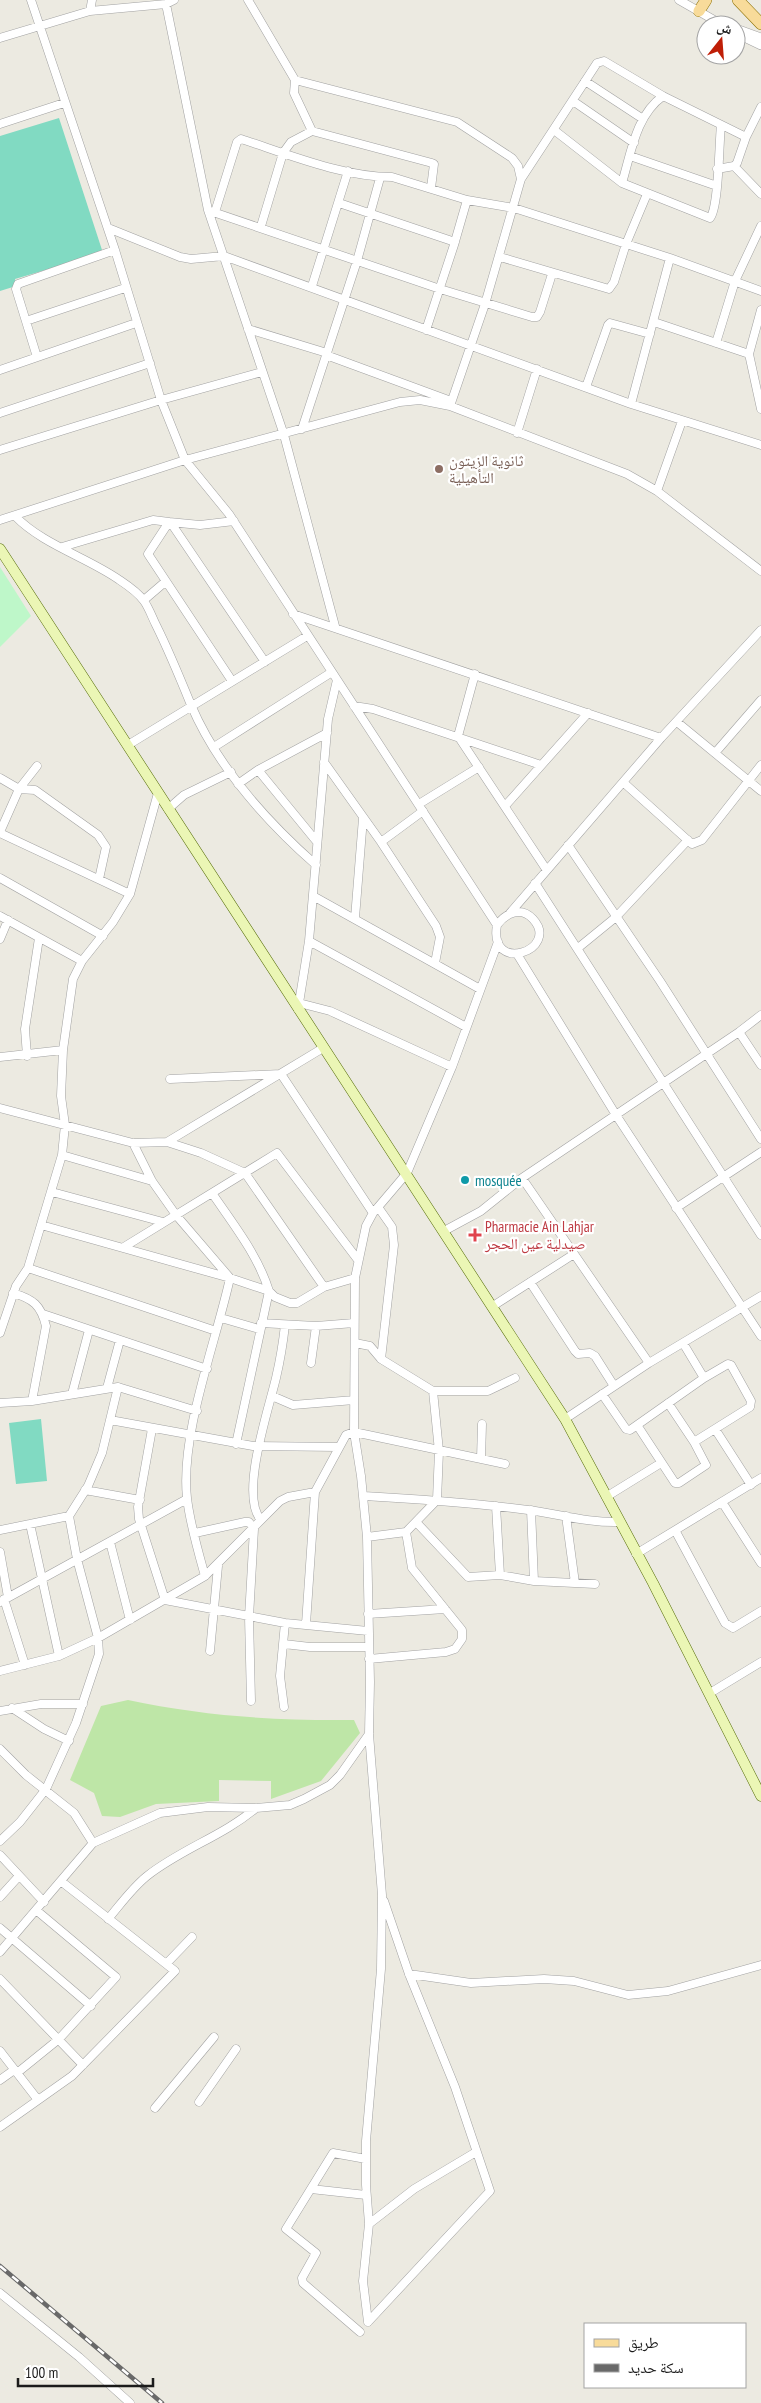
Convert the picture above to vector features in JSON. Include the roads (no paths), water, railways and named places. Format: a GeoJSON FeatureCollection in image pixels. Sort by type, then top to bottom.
{"type":"FeatureCollection","features":[{"type":"Feature","properties":{"kind":"main road"},"geometry":{"type":"LineString","coordinates":[[699,11],[706,0]]}},
{"type":"Feature","properties":{"kind":"main road"},"geometry":{"type":"LineString","coordinates":[[738,0],[761,24]]}},
{"type":"Feature","properties":{"kind":"main road"},"geometry":{"type":"LineString","coordinates":[[744,0],[761,11]]}},
{"type":"Feature","properties":{"kind":"main road"},"geometry":{"type":"LineString","coordinates":[[0,549],[298,1006],[323,1048],[407,1173],[566,1418],[710,1693],[761,1796]]}},
{"type":"Feature","properties":{"kind":"street"},"geometry":{"type":"LineString","coordinates":[[30,0],[108,228],[161,400],[186,460],[234,521],[292,614],[497,925]]}},
{"type":"Feature","properties":{"kind":"street"},"geometry":{"type":"LineString","coordinates":[[90,11],[92,0]]}},
{"type":"Feature","properties":{"kind":"street"},"geometry":{"type":"LineString","coordinates":[[0,38],[90,11],[166,4],[174,0]]}},
{"type":"Feature","properties":{"kind":"street"},"geometry":{"type":"LineString","coordinates":[[248,0],[295,80],[294,93],[312,132]]}},
{"type":"Feature","properties":{"kind":"street"},"geometry":{"type":"LineString","coordinates":[[679,0],[706,15]]}},
{"type":"Feature","properties":{"kind":"street"},"geometry":{"type":"LineString","coordinates":[[166,4],[212,211],[224,256],[284,435],[335,626]]}},
{"type":"Feature","properties":{"kind":"street"},"geometry":{"type":"LineString","coordinates":[[746,33],[761,38]]}},
{"type":"Feature","properties":{"kind":"street"},"geometry":{"type":"LineString","coordinates":[[746,38],[761,45]]}},
{"type":"Feature","properties":{"kind":"street"},"geometry":{"type":"LineString","coordinates":[[450,404],[500,257],[521,179],[597,63],[604,61],[663,96],[746,137]]}},
{"type":"Feature","properties":{"kind":"street"},"geometry":{"type":"LineString","coordinates":[[295,80],[457,122],[512,158],[518,166],[521,179]]}},
{"type":"Feature","properties":{"kind":"street"},"geometry":{"type":"LineString","coordinates":[[586,81],[643,120]]}},
{"type":"Feature","properties":{"kind":"street"},"geometry":{"type":"LineString","coordinates":[[622,183],[643,120],[651,106],[663,96]]}},
{"type":"Feature","properties":{"kind":"street"},"geometry":{"type":"LineString","coordinates":[[573,101],[634,143]]}},
{"type":"Feature","properties":{"kind":"street"},"geometry":{"type":"LineString","coordinates":[[0,124],[64,102]]}},
{"type":"Feature","properties":{"kind":"street"},"geometry":{"type":"LineString","coordinates":[[717,169],[734,166],[738,163],[746,137],[761,107]]}},
{"type":"Feature","properties":{"kind":"street"},"geometry":{"type":"LineString","coordinates":[[554,130],[622,183],[710,218],[714,212],[721,125]]}},
{"type":"Feature","properties":{"kind":"street"},"geometry":{"type":"LineString","coordinates":[[262,226],[283,153],[292,142],[312,132],[432,163],[435,166],[431,188]]}},
{"type":"Feature","properties":{"kind":"street"},"geometry":{"type":"LineString","coordinates":[[212,211],[238,140],[348,171],[380,178],[392,177],[466,200],[514,208],[670,258],[761,291]]}},
{"type":"Feature","properties":{"kind":"street"},"geometry":{"type":"LineString","coordinates":[[630,156],[717,186]]}},
{"type":"Feature","properties":{"kind":"street"},"geometry":{"type":"LineString","coordinates":[[734,166],[761,194]]}},
{"type":"Feature","properties":{"kind":"street"},"geometry":{"type":"LineString","coordinates":[[312,286],[348,171]]}},
{"type":"Feature","properties":{"kind":"street"},"geometry":{"type":"LineString","coordinates":[[302,429],[357,261],[380,178]]}},
{"type":"Feature","properties":{"kind":"street"},"geometry":{"type":"LineString","coordinates":[[500,257],[552,274],[609,289],[614,282],[626,244],[647,194]]}},
{"type":"Feature","properties":{"kind":"street"},"geometry":{"type":"LineString","coordinates":[[426,330],[455,242],[466,200]]}},
{"type":"Feature","properties":{"kind":"street"},"geometry":{"type":"LineString","coordinates":[[339,203],[371,212],[455,242]]}},
{"type":"Feature","properties":{"kind":"street"},"geometry":{"type":"LineString","coordinates":[[212,211],[262,226],[357,261],[485,304],[537,317],[552,274]]}},
{"type":"Feature","properties":{"kind":"street"},"geometry":{"type":"LineString","coordinates":[[716,343],[735,281],[758,241],[761,226]]}},
{"type":"Feature","properties":{"kind":"street"},"geometry":{"type":"LineString","coordinates":[[108,228],[180,257],[191,259],[224,256],[312,286],[469,346],[631,404],[761,445]]}},
{"type":"Feature","properties":{"kind":"street"},"geometry":{"type":"LineString","coordinates":[[37,357],[16,289],[18,284],[115,250]]}},
{"type":"Feature","properties":{"kind":"street"},"geometry":{"type":"LineString","coordinates":[[631,404],[670,258]]}},
{"type":"Feature","properties":{"kind":"street"},"geometry":{"type":"LineString","coordinates":[[26,321],[125,288]]}},
{"type":"Feature","properties":{"kind":"street"},"geometry":{"type":"LineString","coordinates":[[761,310],[750,354],[761,408]]}},
{"type":"Feature","properties":{"kind":"street"},"geometry":{"type":"LineString","coordinates":[[654,322],[750,354]]}},
{"type":"Feature","properties":{"kind":"street"},"geometry":{"type":"LineString","coordinates":[[0,370],[136,323]]}},
{"type":"Feature","properties":{"kind":"street"},"geometry":{"type":"LineString","coordinates":[[586,387],[610,323],[650,334]]}},
{"type":"Feature","properties":{"kind":"street"},"geometry":{"type":"LineString","coordinates":[[248,329],[326,354],[517,433],[604,465],[657,491],[760,567]]}},
{"type":"Feature","properties":{"kind":"street"},"geometry":{"type":"LineString","coordinates":[[0,413],[150,363]]}},
{"type":"Feature","properties":{"kind":"street"},"geometry":{"type":"LineString","coordinates":[[517,433],[537,369]]}},
{"type":"Feature","properties":{"kind":"street"},"geometry":{"type":"LineString","coordinates":[[0,450],[161,400],[262,372]]}},
{"type":"Feature","properties":{"kind":"street"},"geometry":{"type":"LineString","coordinates":[[0,520],[186,460],[410,400],[450,404]]}},
{"type":"Feature","properties":{"kind":"street"},"geometry":{"type":"LineString","coordinates":[[657,491],[682,421]]}},
{"type":"Feature","properties":{"kind":"street"},"geometry":{"type":"LineString","coordinates":[[15,516],[24,524],[62,547],[100,567],[130,587],[144,600],[183,682],[192,706],[214,747],[249,800],[275,828],[316,866]]}},
{"type":"Feature","properties":{"kind":"street"},"geometry":{"type":"LineString","coordinates":[[62,547],[153,520],[200,525],[234,521]]}},
{"type":"Feature","properties":{"kind":"street"},"geometry":{"type":"LineString","coordinates":[[170,523],[148,554],[232,681]]}},
{"type":"Feature","properties":{"kind":"street"},"geometry":{"type":"LineString","coordinates":[[170,523],[265,662]]}},
{"type":"Feature","properties":{"kind":"street"},"geometry":{"type":"LineString","coordinates":[[144,600],[165,582]]}},
{"type":"Feature","properties":{"kind":"street"},"geometry":{"type":"LineString","coordinates":[[292,614],[335,626],[661,738]]}},
{"type":"Feature","properties":{"kind":"street"},"geometry":{"type":"LineString","coordinates":[[510,913],[527,914],[534,920],[538,928],[538,937],[535,945],[528,951],[517,954],[503,949],[498,942],[496,934],[497,925],[502,918],[510,913],[661,738],[761,630]]}},
{"type":"Feature","properties":{"kind":"street"},"geometry":{"type":"LineString","coordinates":[[128,745],[307,636]]}},
{"type":"Feature","properties":{"kind":"street"},"geometry":{"type":"LineString","coordinates":[[754,638],[761,644]]}},
{"type":"Feature","properties":{"kind":"street"},"geometry":{"type":"LineString","coordinates":[[214,747],[332,672]]}},
{"type":"Feature","properties":{"kind":"street"},"geometry":{"type":"LineString","coordinates":[[475,674],[458,736],[546,869]]}},
{"type":"Feature","properties":{"kind":"street"},"geometry":{"type":"LineString","coordinates":[[337,680],[327,732],[309,941],[298,1006],[330,1011],[452,1067]]}},
{"type":"Feature","properties":{"kind":"street"},"geometry":{"type":"LineString","coordinates":[[716,753],[761,700]]}},
{"type":"Feature","properties":{"kind":"street"},"geometry":{"type":"LineString","coordinates":[[354,706],[374,709],[541,765]]}},
{"type":"Feature","properties":{"kind":"street"},"geometry":{"type":"LineString","coordinates":[[505,806],[588,712]]}},
{"type":"Feature","properties":{"kind":"street"},"geometry":{"type":"LineString","coordinates":[[677,722],[761,791]]}},
{"type":"Feature","properties":{"kind":"street"},"geometry":{"type":"LineString","coordinates":[[238,784],[258,770],[327,732]]}},
{"type":"Feature","properties":{"kind":"street"},"geometry":{"type":"LineString","coordinates":[[324,762],[381,842],[436,926],[440,937],[435,963]]}},
{"type":"Feature","properties":{"kind":"street"},"geometry":{"type":"LineString","coordinates":[[624,783],[692,844],[699,843],[761,765]]}},
{"type":"Feature","properties":{"kind":"street"},"geometry":{"type":"LineString","coordinates":[[37,766],[19,789],[0,832],[130,894]]}},
{"type":"Feature","properties":{"kind":"street"},"geometry":{"type":"LineString","coordinates":[[381,842],[421,808],[479,767]]}},
{"type":"Feature","properties":{"kind":"street"},"geometry":{"type":"LineString","coordinates":[[258,770],[317,842]]}},
{"type":"Feature","properties":{"kind":"street"},"geometry":{"type":"LineString","coordinates":[[168,809],[184,795],[231,772]]}},
{"type":"Feature","properties":{"kind":"street"},"geometry":{"type":"LineString","coordinates":[[0,778],[19,789],[35,790],[103,841],[106,847],[99,879]]}},
{"type":"Feature","properties":{"kind":"street"},"geometry":{"type":"LineString","coordinates":[[0,1333],[16,1286],[28,1268],[62,1155],[65,1125],[62,1096],[63,1050],[70,990],[82,961],[103,936],[123,908],[130,894],[158,793]]}},
{"type":"Feature","properties":{"kind":"street"},"geometry":{"type":"LineString","coordinates":[[0,809],[9,814]]}},
{"type":"Feature","properties":{"kind":"street"},"geometry":{"type":"LineString","coordinates":[[355,918],[363,818]]}},
{"type":"Feature","properties":{"kind":"street"},"geometry":{"type":"LineString","coordinates":[[578,948],[616,917],[688,840]]}},
{"type":"Feature","properties":{"kind":"street"},"geometry":{"type":"LineString","coordinates":[[568,845],[707,1054],[761,1139]]}},
{"type":"Feature","properties":{"kind":"street"},"geometry":{"type":"LineString","coordinates":[[0,878],[103,936]]}},
{"type":"Feature","properties":{"kind":"street"},"geometry":{"type":"LineString","coordinates":[[535,883],[761,1235]]}},
{"type":"Feature","properties":{"kind":"street"},"geometry":{"type":"LineString","coordinates":[[313,896],[480,989]]}},
{"type":"Feature","properties":{"kind":"street"},"geometry":{"type":"LineString","coordinates":[[0,916],[82,961]]}},
{"type":"Feature","properties":{"kind":"street"},"geometry":{"type":"LineString","coordinates":[[0,939],[8,920]]}},
{"type":"Feature","properties":{"kind":"street"},"geometry":{"type":"LineString","coordinates":[[27,1056],[25,1029],[39,938]]}},
{"type":"Feature","properties":{"kind":"street"},"geometry":{"type":"LineString","coordinates":[[309,941],[466,1027]]}},
{"type":"Feature","properties":{"kind":"street"},"geometry":{"type":"LineString","coordinates":[[382,1895],[409,1974],[455,2087],[490,2191],[368,2322],[362,2268],[369,2224],[366,2195],[366,2159],[381,1969],[382,1895],[369,1734],[367,1537],[364,1496],[354,1432],[355,1278],[366,1226],[375,1210],[407,1173],[452,1067],[498,942]]}},
{"type":"Feature","properties":{"kind":"street"},"geometry":{"type":"LineString","coordinates":[[517,954],[616,1115],[761,1336]]}},
{"type":"Feature","properties":{"kind":"street"},"geometry":{"type":"LineString","coordinates":[[444,1231],[481,1211],[522,1178],[707,1054],[761,1015]]}},
{"type":"Feature","properties":{"kind":"street"},"geometry":{"type":"LineString","coordinates":[[739,1032],[761,1065]]}},
{"type":"Feature","properties":{"kind":"street"},"geometry":{"type":"LineString","coordinates":[[167,1142],[323,1048]]}},
{"type":"Feature","properties":{"kind":"street"},"geometry":{"type":"LineString","coordinates":[[0,1057],[27,1056],[63,1050]]}},
{"type":"Feature","properties":{"kind":"street"},"geometry":{"type":"LineString","coordinates":[[170,1079],[281,1074]]}},
{"type":"Feature","properties":{"kind":"street"},"geometry":{"type":"LineString","coordinates":[[281,1074],[375,1210],[389,1222],[394,1233],[381,1359]]}},
{"type":"Feature","properties":{"kind":"street"},"geometry":{"type":"LineString","coordinates":[[0,1108],[134,1143],[167,1142],[201,1153],[245,1173],[324,1287]]}},
{"type":"Feature","properties":{"kind":"street"},"geometry":{"type":"LineString","coordinates":[[134,1143],[152,1181],[176,1215],[230,1278]]}},
{"type":"Feature","properties":{"kind":"street"},"geometry":{"type":"LineString","coordinates":[[124,1247],[277,1153],[358,1260]]}},
{"type":"Feature","properties":{"kind":"street"},"geometry":{"type":"LineString","coordinates":[[62,1155],[152,1181]]}},
{"type":"Feature","properties":{"kind":"street"},"geometry":{"type":"LineString","coordinates":[[676,1208],[722,1176],[760,1155]]}},
{"type":"Feature","properties":{"kind":"street"},"geometry":{"type":"LineString","coordinates":[[522,1178],[649,1363]]}},
{"type":"Feature","properties":{"kind":"street"},"geometry":{"type":"LineString","coordinates":[[52,1192],[163,1222]]}},
{"type":"Feature","properties":{"kind":"street"},"geometry":{"type":"LineString","coordinates":[[212,1193],[253,1255],[268,1291],[236,1444]]}},
{"type":"Feature","properties":{"kind":"street"},"geometry":{"type":"LineString","coordinates":[[41,1226],[124,1247],[230,1278],[268,1291],[275,1297],[290,1303],[297,1303],[324,1287],[355,1278]]}},
{"type":"Feature","properties":{"kind":"street"},"geometry":{"type":"LineString","coordinates":[[493,1306],[574,1254]]}},
{"type":"Feature","properties":{"kind":"street"},"geometry":{"type":"LineString","coordinates":[[28,1268],[216,1331]]}},
{"type":"Feature","properties":{"kind":"street"},"geometry":{"type":"LineString","coordinates":[[205,1576],[187,1499],[187,1468],[191,1435],[230,1278]]}},
{"type":"Feature","properties":{"kind":"street"},"geometry":{"type":"LineString","coordinates":[[530,1282],[575,1351],[578,1354],[590,1353],[595,1356],[614,1386]]}},
{"type":"Feature","properties":{"kind":"street"},"geometry":{"type":"LineString","coordinates":[[13,1293],[30,1298],[43,1314],[46,1326],[32,1401]]}},
{"type":"Feature","properties":{"kind":"street"},"geometry":{"type":"LineString","coordinates":[[566,1418],[649,1363],[761,1296]]}},
{"type":"Feature","properties":{"kind":"street"},"geometry":{"type":"LineString","coordinates":[[43,1314],[207,1369]]}},
{"type":"Feature","properties":{"kind":"street"},"geometry":{"type":"LineString","coordinates":[[221,1318],[260,1326],[316,1326],[354,1323]]}},
{"type":"Feature","properties":{"kind":"street"},"geometry":{"type":"LineString","coordinates":[[261,1520],[254,1506],[258,1446],[272,1396],[285,1325]]}},
{"type":"Feature","properties":{"kind":"street"},"geometry":{"type":"LineString","coordinates":[[311,1364],[316,1326]]}},
{"type":"Feature","properties":{"kind":"street"},"geometry":{"type":"LineString","coordinates":[[72,1394],[88,1330]]}},
{"type":"Feature","properties":{"kind":"street"},"geometry":{"type":"LineString","coordinates":[[107,1388],[120,1340]]}},
{"type":"Feature","properties":{"kind":"street"},"geometry":{"type":"LineString","coordinates":[[355,1343],[370,1346],[381,1359],[433,1391],[488,1391],[514,1378]]}},
{"type":"Feature","properties":{"kind":"street"},"geometry":{"type":"LineString","coordinates":[[684,1343],[704,1378]]}},
{"type":"Feature","properties":{"kind":"street"},"geometry":{"type":"LineString","coordinates":[[602,1394],[626,1429],[630,1430],[704,1378],[728,1364],[731,1365],[751,1402],[750,1407],[694,1442]]}},
{"type":"Feature","properties":{"kind":"street"},"geometry":{"type":"LineString","coordinates":[[0,1403],[32,1401],[118,1387],[197,1410]]}},
{"type":"Feature","properties":{"kind":"street"},"geometry":{"type":"LineString","coordinates":[[0,1841],[20,1822],[46,1789],[69,1741],[99,1654],[98,1638],[77,1559],[69,1516],[85,1490],[102,1453],[118,1387]]}},
{"type":"Feature","properties":{"kind":"street"},"geometry":{"type":"LineString","coordinates":[[367,1537],[406,1532],[417,1523],[437,1500],[439,1452],[433,1391]]}},
{"type":"Feature","properties":{"kind":"street"},"geometry":{"type":"LineString","coordinates":[[272,1396],[293,1405],[354,1400]]}},
{"type":"Feature","properties":{"kind":"street"},"geometry":{"type":"LineString","coordinates":[[637,1425],[673,1482],[679,1483],[706,1464],[668,1403]]}},
{"type":"Feature","properties":{"kind":"street"},"geometry":{"type":"LineString","coordinates":[[110,1420],[236,1444],[338,1447]]}},
{"type":"Feature","properties":{"kind":"street"},"geometry":{"type":"LineString","coordinates":[[481,1459],[482,1424]]}},
{"type":"Feature","properties":{"kind":"street"},"geometry":{"type":"LineString","coordinates":[[152,1429],[140,1500],[139,1519],[165,1600]]}},
{"type":"Feature","properties":{"kind":"street"},"geometry":{"type":"LineString","coordinates":[[715,1429],[751,1485]]}},
{"type":"Feature","properties":{"kind":"street"},"geometry":{"type":"LineString","coordinates":[[306,1624],[315,1492],[346,1435],[354,1432],[439,1452],[505,1464]]}},
{"type":"Feature","properties":{"kind":"street"},"geometry":{"type":"LineString","coordinates":[[606,1497],[661,1463]]}},
{"type":"Feature","properties":{"kind":"street"},"geometry":{"type":"LineString","coordinates":[[636,1554],[676,1532],[761,1479]]}},
{"type":"Feature","properties":{"kind":"street"},"geometry":{"type":"LineString","coordinates":[[85,1490],[140,1500]]}},
{"type":"Feature","properties":{"kind":"street"},"geometry":{"type":"LineString","coordinates":[[0,1671],[58,1656],[98,1638],[130,1620],[205,1576],[218,1566],[280,1501],[288,1496],[315,1492]]}},
{"type":"Feature","properties":{"kind":"street"},"geometry":{"type":"LineString","coordinates":[[364,1496],[437,1500],[531,1510],[586,1520],[620,1522]]}},
{"type":"Feature","properties":{"kind":"street"},"geometry":{"type":"LineString","coordinates":[[4,1599],[187,1499]]}},
{"type":"Feature","properties":{"kind":"street"},"geometry":{"type":"LineString","coordinates":[[722,1502],[761,1563]]}},
{"type":"Feature","properties":{"kind":"street"},"geometry":{"type":"LineString","coordinates":[[496,1506],[500,1575]]}},
{"type":"Feature","properties":{"kind":"street"},"geometry":{"type":"LineString","coordinates":[[531,1510],[534,1580]]}},
{"type":"Feature","properties":{"kind":"street"},"geometry":{"type":"LineString","coordinates":[[0,1530],[69,1516]]}},
{"type":"Feature","properties":{"kind":"street"},"geometry":{"type":"LineString","coordinates":[[566,1516],[575,1582]]}},
{"type":"Feature","properties":{"kind":"street"},"geometry":{"type":"LineString","coordinates":[[194,1533],[245,1522],[249,1522],[254,1529],[249,1617],[251,1701]]}},
{"type":"Feature","properties":{"kind":"street"},"geometry":{"type":"LineString","coordinates":[[417,1523],[468,1577],[500,1575],[534,1580],[595,1584]]}},
{"type":"Feature","properties":{"kind":"street"},"geometry":{"type":"LineString","coordinates":[[30,1524],[58,1656]]}},
{"type":"Feature","properties":{"kind":"street"},"geometry":{"type":"LineString","coordinates":[[369,1659],[455,1649],[462,1639],[462,1630],[412,1568],[406,1532]]}},
{"type":"Feature","properties":{"kind":"street"},"geometry":{"type":"LineString","coordinates":[[676,1532],[725,1623],[733,1628],[761,1611]]}},
{"type":"Feature","properties":{"kind":"street"},"geometry":{"type":"LineString","coordinates":[[110,1542],[130,1620]]}},
{"type":"Feature","properties":{"kind":"street"},"geometry":{"type":"LineString","coordinates":[[0,1552],[4,1599],[25,1665]]}},
{"type":"Feature","properties":{"kind":"street"},"geometry":{"type":"LineString","coordinates":[[210,1651],[218,1566]]}},
{"type":"Feature","properties":{"kind":"street"},"geometry":{"type":"LineString","coordinates":[[165,1600],[214,1611],[285,1623],[368,1631]]}},
{"type":"Feature","properties":{"kind":"street"},"geometry":{"type":"LineString","coordinates":[[368,1614],[445,1609]]}},
{"type":"Feature","properties":{"kind":"street"},"geometry":{"type":"LineString","coordinates":[[284,1707],[280,1676],[285,1623]]}},
{"type":"Feature","properties":{"kind":"street"},"geometry":{"type":"LineString","coordinates":[[284,1644],[310,1647],[369,1647]]}},
{"type":"Feature","properties":{"kind":"street"},"geometry":{"type":"LineString","coordinates":[[710,1693],[761,1662]]}},
{"type":"Feature","properties":{"kind":"street"},"geometry":{"type":"LineString","coordinates":[[0,1711],[57,1703],[83,1704]]}},
{"type":"Feature","properties":{"kind":"street"},"geometry":{"type":"LineString","coordinates":[[12,1708],[44,1729],[69,1741]]}},
{"type":"Feature","properties":{"kind":"street"},"geometry":{"type":"LineString","coordinates":[[0,1952],[62,1882],[77,1860],[94,1843],[160,1813],[208,1807],[256,1808],[290,1805],[330,1785],[340,1775],[369,1734]]}},
{"type":"Feature","properties":{"kind":"street"},"geometry":{"type":"LineString","coordinates":[[0,1749],[26,1775],[74,1813],[94,1843]]}},
{"type":"Feature","properties":{"kind":"street"},"geometry":{"type":"LineString","coordinates":[[108,1919],[138,1884],[151,1873],[240,1822],[256,1808]]}},
{"type":"Feature","properties":{"kind":"street"},"geometry":{"type":"LineString","coordinates":[[0,1855],[44,1902]]}},
{"type":"Feature","properties":{"kind":"street"},"geometry":{"type":"LineString","coordinates":[[0,1897],[19,1876]]}},
{"type":"Feature","properties":{"kind":"street"},"geometry":{"type":"LineString","coordinates":[[0,2128],[72,2076],[175,1971],[62,1882]]}},
{"type":"Feature","properties":{"kind":"street"},"geometry":{"type":"LineString","coordinates":[[0,2080],[15,2072],[59,2039],[116,1977],[36,1910]]}},
{"type":"Feature","properties":{"kind":"street"},"geometry":{"type":"LineString","coordinates":[[0,1928],[91,2006]]}},
{"type":"Feature","properties":{"kind":"street"},"geometry":{"type":"LineString","coordinates":[[167,1963],[192,1937]]}},
{"type":"Feature","properties":{"kind":"street"},"geometry":{"type":"LineString","coordinates":[[409,1974],[471,1983],[544,1979],[574,1981],[628,1994],[668,1991],[761,1965]]}},
{"type":"Feature","properties":{"kind":"street"},"geometry":{"type":"LineString","coordinates":[[0,1980],[83,2065]]}},
{"type":"Feature","properties":{"kind":"street"},"geometry":{"type":"LineString","coordinates":[[154,2108],[214,2037]]}},
{"type":"Feature","properties":{"kind":"street"},"geometry":{"type":"LineString","coordinates":[[200,2102],[236,2049]]}},
{"type":"Feature","properties":{"kind":"street"},"geometry":{"type":"LineString","coordinates":[[0,2052],[38,2100]]}},
{"type":"Feature","properties":{"kind":"street"},"geometry":{"type":"LineString","coordinates":[[369,2224],[414,2189],[476,2152]]}},
{"type":"Feature","properties":{"kind":"street"},"geometry":{"type":"LineString","coordinates":[[360,2332],[303,2284],[302,2278],[316,2253],[286,2229],[333,2153],[366,2159]]}},
{"type":"Feature","properties":{"kind":"street"},"geometry":{"type":"LineString","coordinates":[[311,2189],[366,2195]]}},
{"type":"Feature","properties":{"kind":"street"},"geometry":{"type":"LineString","coordinates":[[0,2293],[79,2357],[130,2403]]}},
{"type":"Feature","properties":{"kind":"railway"},"geometry":{"type":"LineString","coordinates":[[0,2266],[162,2403]]}},
{"type":"Feature","properties":{"kind":"place","name":"ثانوية الزيتون التأهيلية"},"geometry":{"type":"Point","coordinates":[439,469]}},
{"type":"Feature","properties":{"kind":"place","name":"mosquée"},"geometry":{"type":"Point","coordinates":[465,1180]}},
{"type":"Feature","properties":{"kind":"place","name":"Pharmacie Ain Lahjar صيدلية عين الحجر"},"geometry":{"type":"Point","coordinates":[475,1235]}}]}
